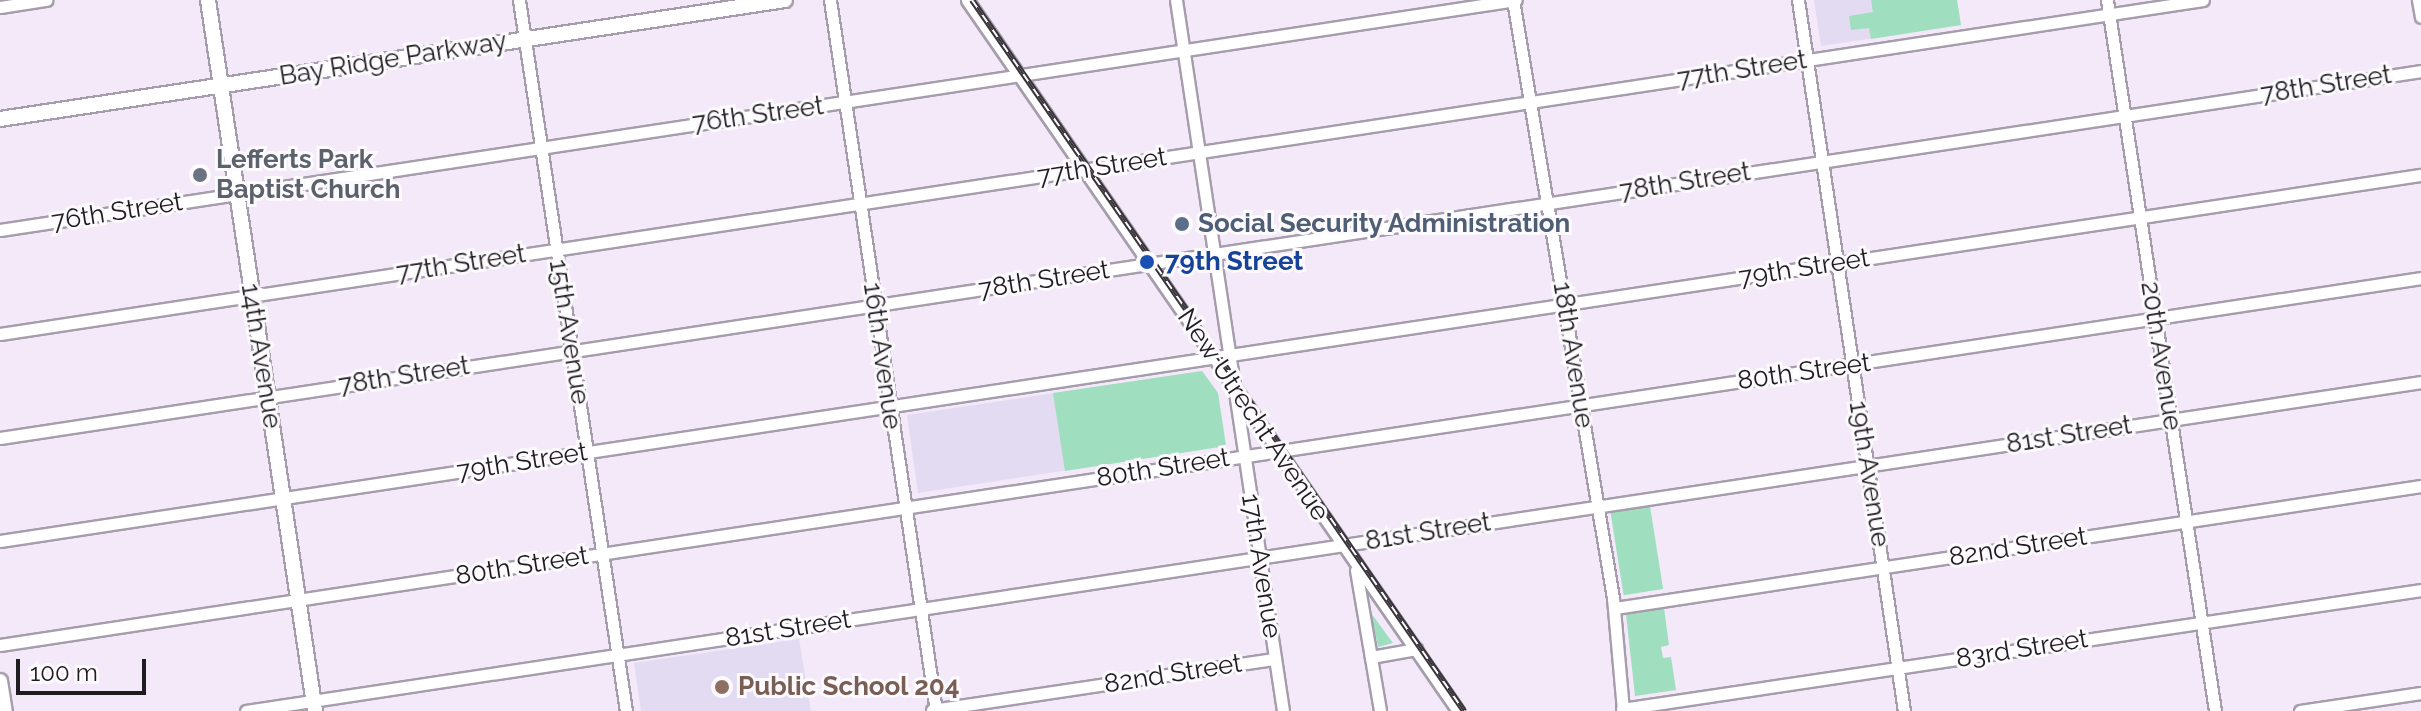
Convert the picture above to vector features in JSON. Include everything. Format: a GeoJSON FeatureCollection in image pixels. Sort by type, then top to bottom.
{"type":"FeatureCollection","features":[{"type":"Feature","properties":{"kind":"main road","name":"14th Avenue"},"geometry":{"type":"LineString","coordinates":[[208,0],[315,706]]}},
{"type":"Feature","properties":{"kind":"main road","name":"Bay Ridge Parkway"},"geometry":{"type":"LineString","coordinates":[[0,119],[785,0]]}},
{"type":"Feature","properties":{"kind":"main road"},"geometry":{"type":"LineString","coordinates":[[0,681],[5,711]]}},
{"type":"Feature","properties":{"kind":"street"},"geometry":{"type":"LineString","coordinates":[[0,7],[46,0]]}},
{"type":"Feature","properties":{"kind":"street","name":"15th Avenue"},"geometry":{"type":"LineString","coordinates":[[519,0],[626,711]]}},
{"type":"Feature","properties":{"kind":"street","name":"16th Avenue"},"geometry":{"type":"LineString","coordinates":[[830,0],[904,507],[922,609],[933,711]]}},
{"type":"Feature","properties":{"kind":"street","name":"New Utrecht Avenue"},"geometry":{"type":"LineString","coordinates":[[967,0],[1458,711]]}},
{"type":"Feature","properties":{"kind":"street","name":"17th Avenue"},"geometry":{"type":"LineString","coordinates":[[1176,0],[1283,711]]}},
{"type":"Feature","properties":{"kind":"street","name":"76th Street"},"geometry":{"type":"LineString","coordinates":[[0,230],[1514,0]]}},
{"type":"Feature","properties":{"kind":"street","name":"18th Avenue"},"geometry":{"type":"LineString","coordinates":[[1514,0],[1615,608],[1622,710]]}},
{"type":"Feature","properties":{"kind":"street","name":"19th Avenue"},"geometry":{"type":"LineString","coordinates":[[1798,0],[1904,711]]}},
{"type":"Feature","properties":{"kind":"street","name":"20th Avenue"},"geometry":{"type":"LineString","coordinates":[[2107,0],[2215,711]]}},
{"type":"Feature","properties":{"kind":"street","name":"77th Street"},"geometry":{"type":"LineString","coordinates":[[0,334],[2203,0]]}},
{"type":"Feature","properties":{"kind":"street"},"geometry":{"type":"LineString","coordinates":[[2418,0],[2421,17]]}},
{"type":"Feature","properties":{"kind":"street","name":"78th Street"},"geometry":{"type":"LineString","coordinates":[[0,438],[2421,71]]}},
{"type":"Feature","properties":{"kind":"street","name":"79th Street"},"geometry":{"type":"LineString","coordinates":[[0,541],[2421,175]]}},
{"type":"Feature","properties":{"kind":"street","name":"80th Street"},"geometry":{"type":"LineString","coordinates":[[0,645],[2421,278]]}},
{"type":"Feature","properties":{"kind":"street"},"geometry":{"type":"LineString","coordinates":[[1203,339],[1225,326]]}},
{"type":"Feature","properties":{"kind":"street","name":"81st Street"},"geometry":{"type":"LineString","coordinates":[[246,711],[315,706],[618,655],[2421,382]]}},
{"type":"Feature","properties":{"kind":"street","name":"82nd Street"},"geometry":{"type":"LineString","coordinates":[[1615,608],[2421,486]]}},
{"type":"Feature","properties":{"kind":"street"},"geometry":{"type":"LineString","coordinates":[[1355,565],[1380,711]]}},
{"type":"Feature","properties":{"kind":"street","name":"83rd Street"},"geometry":{"type":"LineString","coordinates":[[1622,710],[2421,590]]}},
{"type":"Feature","properties":{"kind":"street"},"geometry":{"type":"LineString","coordinates":[[1371,657],[1416,649]]}},
{"type":"Feature","properties":{"kind":"street","name":"82nd Street"},"geometry":{"type":"LineString","coordinates":[[933,711],[1275,659]]}},
{"type":"Feature","properties":{"kind":"street"},"geometry":{"type":"LineString","coordinates":[[2300,711],[2421,693]]}},
{"type":"Feature","properties":{"kind":"shaded area"},"geometry":{"type":"Polygon","coordinates":[[[1814,0],[1957,0],[1961,25],[1821,46],[1814,0]]]}},
{"type":"Feature","properties":{"kind":"shaded area"},"geometry":{"type":"Polygon","coordinates":[[[1202,371],[1218,393],[1226,446],[918,493],[907,415],[1202,371]]]}},
{"type":"Feature","properties":{"kind":"shaded area","name":"Public School 204"},"geometry":{"type":"Polygon","coordinates":[[[799,639],[811,711],[641,711],[634,663],[799,639]]]}},
{"type":"Feature","properties":{"kind":"green space"},"geometry":{"type":"Polygon","coordinates":[[[1871,0],[1957,0],[1961,25],[1871,39],[1869,28],[1851,30],[1849,16],[1873,12],[1871,0]]]}},
{"type":"Feature","properties":{"kind":"green space"},"geometry":{"type":"Polygon","coordinates":[[[1202,371],[1218,393],[1226,446],[1065,471],[1053,393],[1202,371]]]}},
{"type":"Feature","properties":{"kind":"green space"},"geometry":{"type":"Polygon","coordinates":[[[1650,506],[1663,589],[1624,595],[1610,512],[1650,506]]]}},
{"type":"Feature","properties":{"kind":"green space"},"geometry":{"type":"Polygon","coordinates":[[[1664,608],[1669,645],[1661,647],[1663,658],[1671,657],[1676,690],[1635,696],[1626,614],[1664,608]]]}},
{"type":"Feature","properties":{"kind":"green space"},"geometry":{"type":"Polygon","coordinates":[[[1371,613],[1393,643],[1378,647],[1371,613]]]}},
{"type":"Feature","properties":{"kind":"railway"},"geometry":{"type":"LineString","coordinates":[[972,0],[1464,711]]}},
{"type":"Feature","properties":{"kind":"place","name":"Lefferts Park Baptist Church"},"geometry":{"type":"Point","coordinates":[200,175]}},
{"type":"Feature","properties":{"kind":"place","name":"Social Security Administration"},"geometry":{"type":"Point","coordinates":[1182,224]}},
{"type":"Feature","properties":{"kind":"place","name":"79th Street"},"geometry":{"type":"Point","coordinates":[1147,262]}},
{"type":"Feature","properties":{"kind":"place","name":"Public School 204"},"geometry":{"type":"Point","coordinates":[722,687]}}]}
